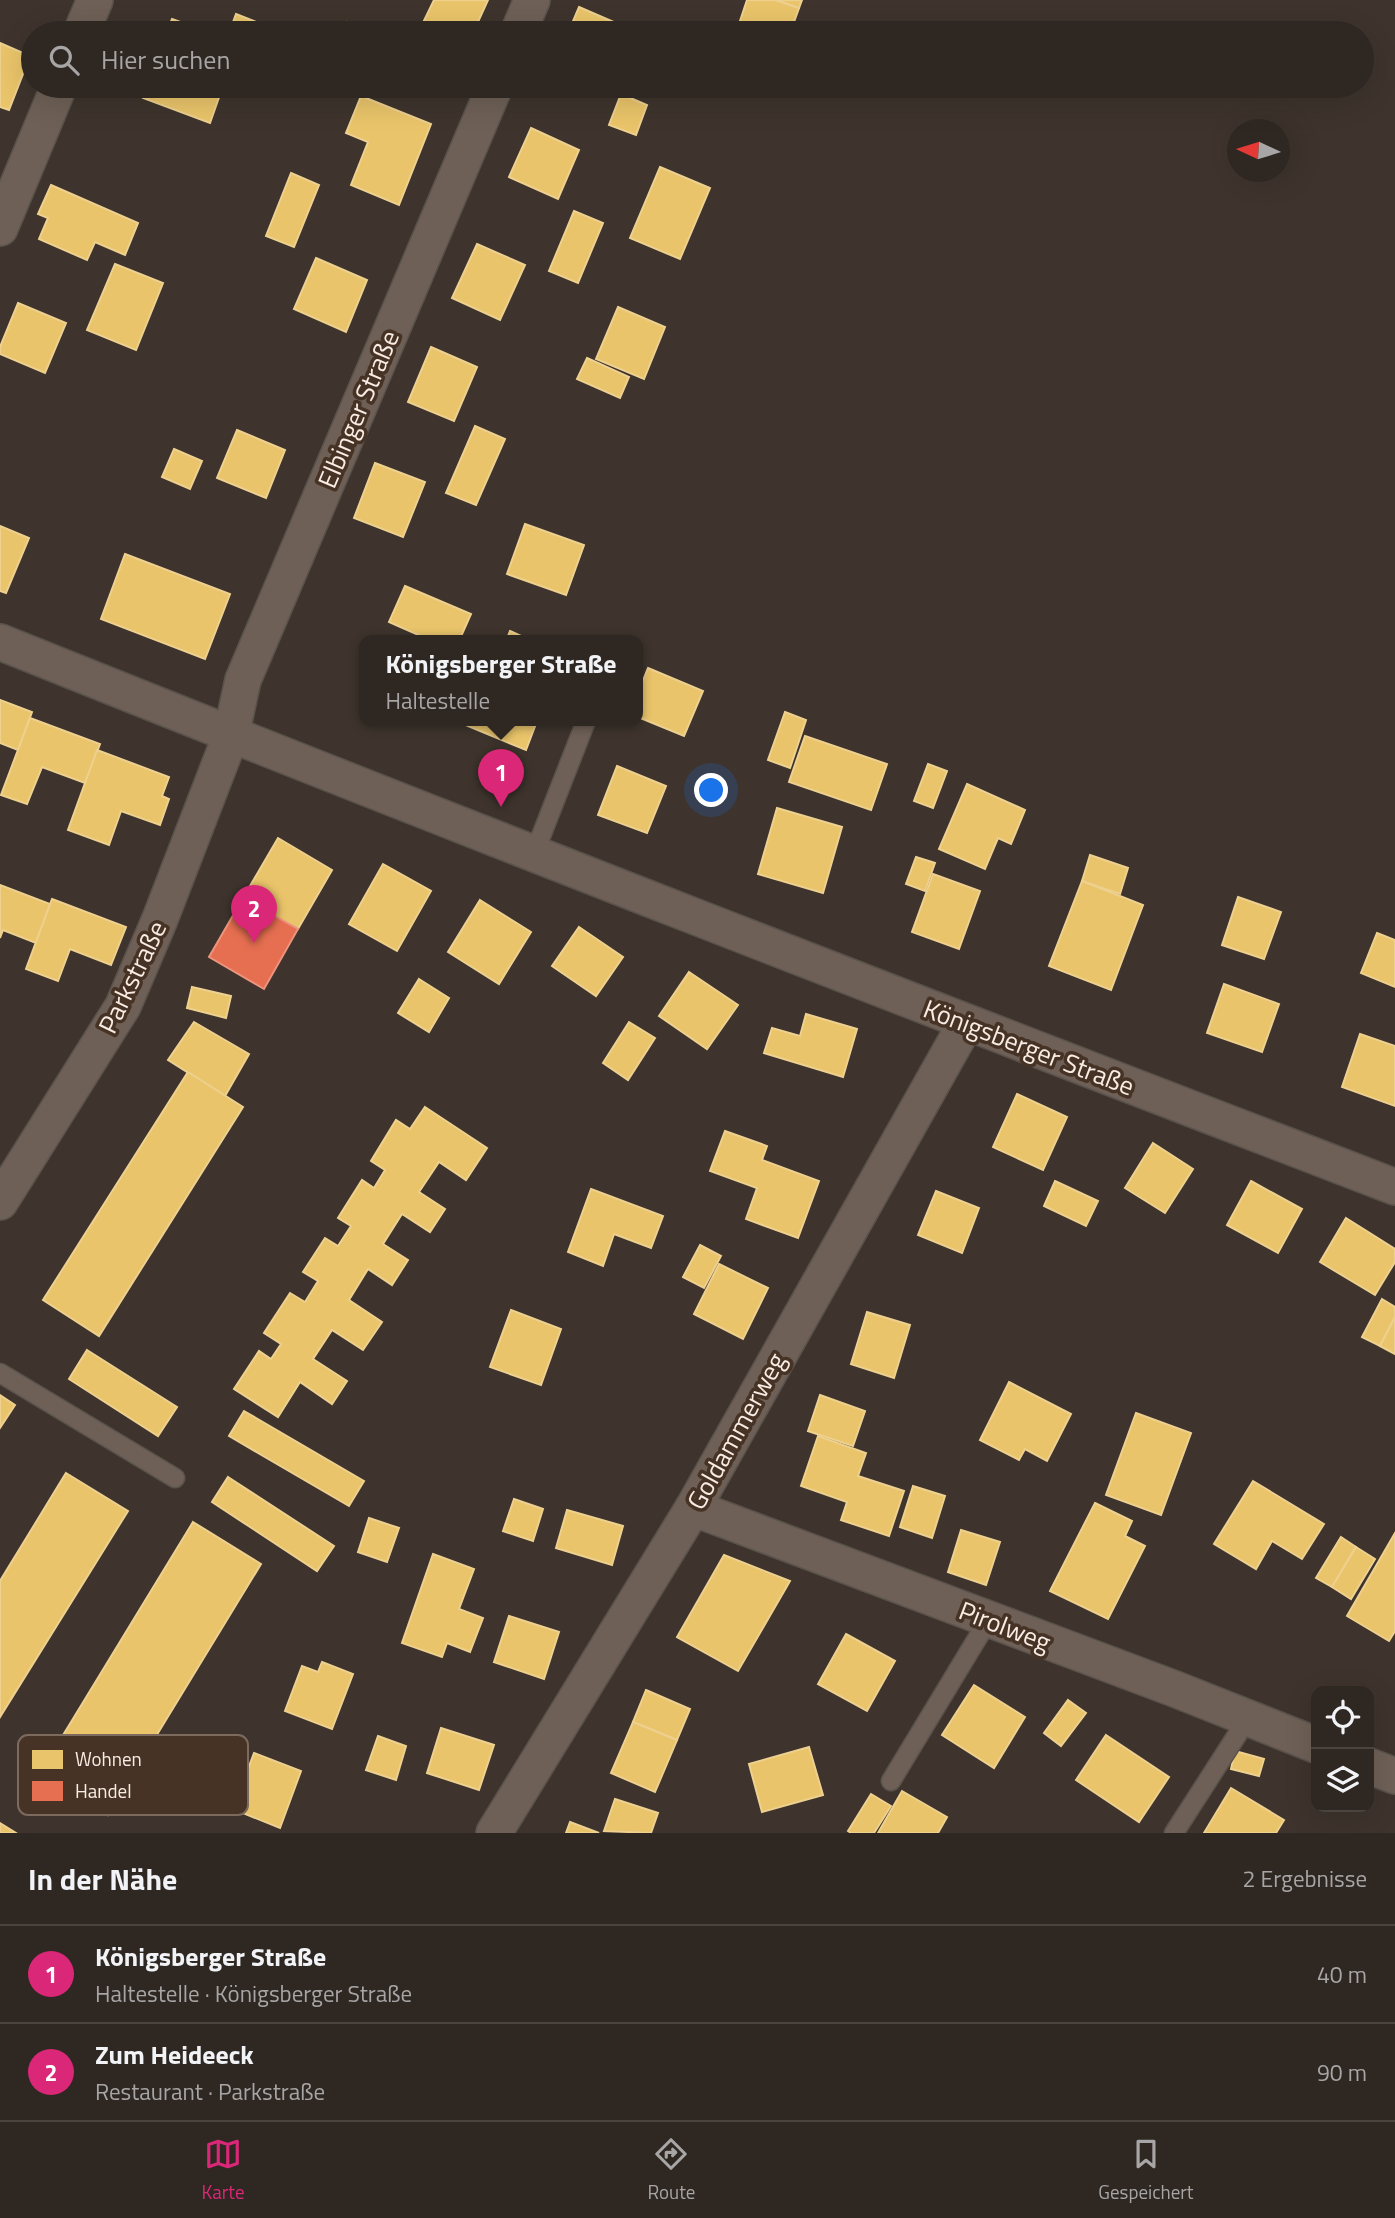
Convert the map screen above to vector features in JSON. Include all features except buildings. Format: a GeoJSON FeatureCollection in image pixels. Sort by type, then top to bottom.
{"type":"FeatureCollection","features":[{"type":"Feature","properties":{"kind":"street"},"geometry":{"type":"LineString","coordinates":[[86,21],[95,0]]}},
{"type":"Feature","properties":{"kind":"street"},"geometry":{"type":"LineString","coordinates":[[523,21],[532,0]]}},
{"type":"Feature","properties":{"kind":"street"},"geometry":{"type":"LineString","coordinates":[[0,228],[54,98]]}},
{"type":"Feature","properties":{"kind":"street","name":"Elbinger Straße"},"geometry":{"type":"LineString","coordinates":[[231,735],[243,680],[490,98]]}},
{"type":"Feature","properties":{"kind":"street","name":"Königsberger Straße"},"geometry":{"type":"LineString","coordinates":[[0,642],[534,854],[1395,1188]]}},
{"type":"Feature","properties":{"kind":"street","name":"Parkstraße"},"geometry":{"type":"LineString","coordinates":[[0,1202],[123,1006],[160,919],[231,735]]}},
{"type":"Feature","properties":{"kind":"street","name":"Goldammerweg"},"geometry":{"type":"LineString","coordinates":[[494,1833],[693,1508],[966,1023]]}},
{"type":"Feature","properties":{"kind":"street","name":"Pirolweg"},"geometry":{"type":"LineString","coordinates":[[693,1508],[1311,1743]]}},
{"type":"Feature","properties":{"kind":"street"},"geometry":{"type":"LineString","coordinates":[[1374,1768],[1395,1776]]}},
{"type":"Feature","properties":{"kind":"lane"},"geometry":{"type":"LineString","coordinates":[[534,854],[584,726]]}},
{"type":"Feature","properties":{"kind":"lane"},"geometry":{"type":"LineString","coordinates":[[0,1373],[175,1478]]}},
{"type":"Feature","properties":{"kind":"lane"},"geometry":{"type":"LineString","coordinates":[[891,1780],[989,1619]]}},
{"type":"Feature","properties":{"kind":"lane"},"geometry":{"type":"LineString","coordinates":[[1174,1833],[1248,1718]]}},
{"type":"Feature","properties":{"kind":"place","name":"Königsberger Straße"},"geometry":{"type":"Point","coordinates":[501,807]}},
{"type":"Feature","properties":{"kind":"place","name":"Zum Heideeck"},"geometry":{"type":"Point","coordinates":[254,943]}}]}
